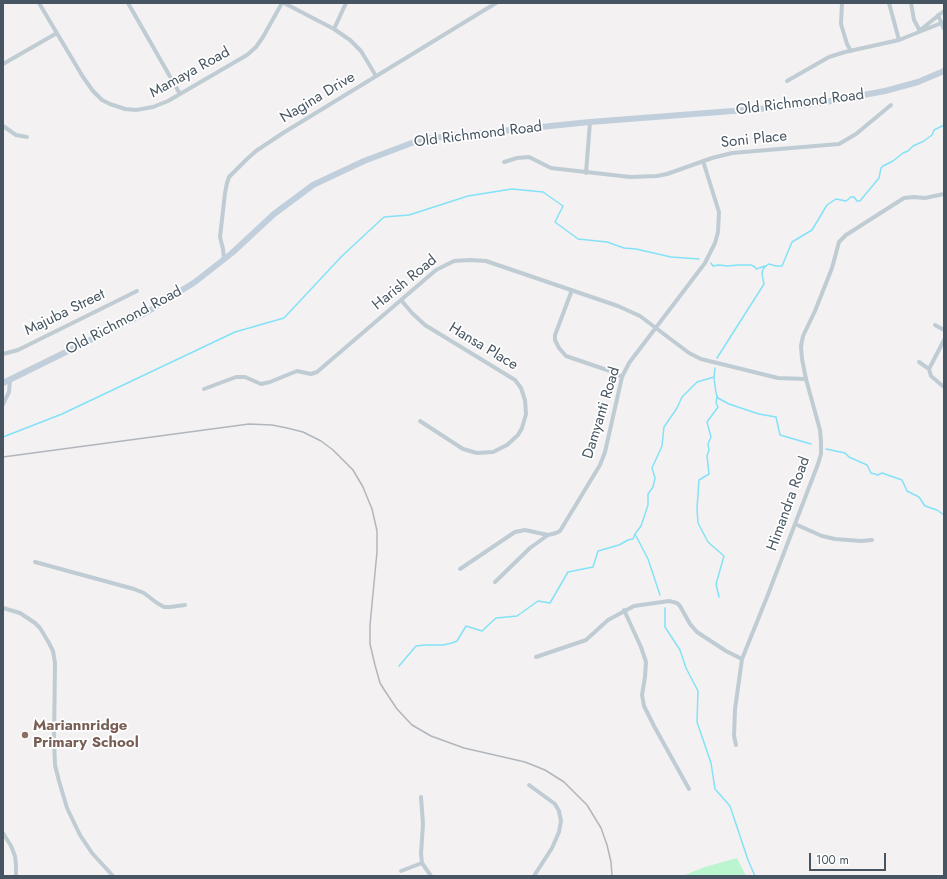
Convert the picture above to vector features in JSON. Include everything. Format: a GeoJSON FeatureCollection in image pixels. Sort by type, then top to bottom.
{"type":"FeatureCollection","features":[{"type":"Feature","properties":{"kind":"street","name":"Mamaya Road"},"geometry":{"type":"LineString","coordinates":[[39,3],[83,78],[93,91],[102,100],[110,104],[125,109],[144,110],[168,101],[237,61],[256,47],[283,3]]}},
{"type":"Feature","properties":{"kind":"street"},"geometry":{"type":"LineString","coordinates":[[128,3],[180,94]]}},
{"type":"Feature","properties":{"kind":"street"},"geometry":{"type":"LineString","coordinates":[[283,3],[334,29],[355,45],[361,51],[376,76]]}},
{"type":"Feature","properties":{"kind":"street"},"geometry":{"type":"LineString","coordinates":[[334,29],[346,3]]}},
{"type":"Feature","properties":{"kind":"street","name":"Nagina Drive"},"geometry":{"type":"LineString","coordinates":[[224,260],[220,238],[224,193],[230,177],[256,151],[496,3]]}},
{"type":"Feature","properties":{"kind":"street"},"geometry":{"type":"LineString","coordinates":[[842,3],[841,24],[847,44],[851,51]]}},
{"type":"Feature","properties":{"kind":"street"},"geometry":{"type":"LineString","coordinates":[[889,3],[900,40]]}},
{"type":"Feature","properties":{"kind":"street"},"geometry":{"type":"LineString","coordinates":[[911,3],[914,20],[920,31]]}},
{"type":"Feature","properties":{"kind":"street"},"geometry":{"type":"LineString","coordinates":[[920,31],[944,11]]}},
{"type":"Feature","properties":{"kind":"street"},"geometry":{"type":"LineString","coordinates":[[938,15],[943,22],[944,29]]}},
{"type":"Feature","properties":{"kind":"street"},"geometry":{"type":"LineString","coordinates":[[787,81],[829,57],[900,40],[943,22]]}},
{"type":"Feature","properties":{"kind":"street"},"geometry":{"type":"LineString","coordinates":[[3,64],[57,33]]}},
{"type":"Feature","properties":{"kind":"street","name":"Old Richmond Road"},"geometry":{"type":"LineString","coordinates":[[3,383],[149,311],[195,282],[224,260],[274,214],[313,185],[364,161],[417,141],[432,138],[590,122],[797,106],[885,91],[918,82],[944,72]]}},
{"type":"Feature","properties":{"kind":"street","name":"Soni Place"},"geometry":{"type":"LineString","coordinates":[[504,162],[517,158],[529,157],[551,168],[630,178],[667,174],[723,154],[839,144],[856,134],[892,105]]}},
{"type":"Feature","properties":{"kind":"street"},"geometry":{"type":"LineString","coordinates":[[586,172],[590,122]]}},
{"type":"Feature","properties":{"kind":"street"},"geometry":{"type":"LineString","coordinates":[[3,126],[16,135],[27,137]]}},
{"type":"Feature","properties":{"kind":"street","name":"Damyanti Road"},"geometry":{"type":"LineString","coordinates":[[495,582],[530,548],[548,535],[560,531],[603,458],[622,377],[630,362],[705,263],[710,253],[718,232],[719,212],[703,161]]}},
{"type":"Feature","properties":{"kind":"street","name":"Himandra Road"},"geometry":{"type":"LineString","coordinates":[[736,745],[734,736],[734,709],[742,659],[821,454],[820,430],[802,359],[801,346],[804,331],[815,311],[834,265],[837,246],[846,236],[904,198],[925,198],[944,194]]}},
{"type":"Feature","properties":{"kind":"street","name":"Harish Road"},"geometry":{"type":"LineString","coordinates":[[204,389],[236,377],[245,377],[261,384],[297,371],[313,374],[317,372],[436,270],[446,264],[462,260],[486,261],[572,290],[618,306],[640,316],[656,327]]}},
{"type":"Feature","properties":{"kind":"street"},"geometry":{"type":"LineString","coordinates":[[572,290],[555,335],[558,348],[566,356],[610,371],[622,377]]}},
{"type":"Feature","properties":{"kind":"street","name":"Majuba Street"},"geometry":{"type":"LineString","coordinates":[[3,354],[18,350],[137,291]]}},
{"type":"Feature","properties":{"kind":"street","name":"Hansa Place"},"geometry":{"type":"LineString","coordinates":[[401,300],[425,325],[515,380],[521,388],[526,400],[524,421],[518,435],[507,445],[493,452],[477,453],[463,449],[420,422]]}},
{"type":"Feature","properties":{"kind":"street"},"geometry":{"type":"LineString","coordinates":[[935,325],[944,330]]}},
{"type":"Feature","properties":{"kind":"street"},"geometry":{"type":"LineString","coordinates":[[656,327],[689,353],[701,359],[778,378],[806,379]]}},
{"type":"Feature","properties":{"kind":"street"},"geometry":{"type":"LineString","coordinates":[[929,369],[944,340]]}},
{"type":"Feature","properties":{"kind":"street"},"geometry":{"type":"LineString","coordinates":[[919,362],[929,369],[931,376],[944,388]]}},
{"type":"Feature","properties":{"kind":"street"},"geometry":{"type":"LineString","coordinates":[[3,404],[9,392],[10,379]]}},
{"type":"Feature","properties":{"kind":"street"},"geometry":{"type":"LineString","coordinates":[[795,524],[822,536],[835,539],[861,541],[872,540]]}},
{"type":"Feature","properties":{"kind":"street"},"geometry":{"type":"LineString","coordinates":[[460,569],[514,532],[530,530],[548,535]]}},
{"type":"Feature","properties":{"kind":"street"},"geometry":{"type":"LineString","coordinates":[[34,562],[134,588],[164,607],[185,605]]}},
{"type":"Feature","properties":{"kind":"street"},"geometry":{"type":"LineString","coordinates":[[536,657],[586,640],[608,620],[624,610],[634,606],[665,601],[673,602],[680,606],[690,624],[697,632],[726,651],[742,659]]}},
{"type":"Feature","properties":{"kind":"street"},"geometry":{"type":"LineString","coordinates":[[3,608],[20,613],[35,623],[50,643],[55,663],[54,748],[55,765],[60,786],[69,814],[80,835],[92,853],[113,876]]}},
{"type":"Feature","properties":{"kind":"street"},"geometry":{"type":"LineString","coordinates":[[624,610],[641,646],[646,662],[642,695],[644,706],[689,789]]}},
{"type":"Feature","properties":{"kind":"street"},"geometry":{"type":"LineString","coordinates":[[529,785],[555,804],[559,811],[561,820],[559,832],[552,848],[534,876]]}},
{"type":"Feature","properties":{"kind":"street"},"geometry":{"type":"LineString","coordinates":[[421,797],[423,824],[421,854],[422,863],[431,876]]}},
{"type":"Feature","properties":{"kind":"street"},"geometry":{"type":"LineString","coordinates":[[3,833],[15,856],[16,876]]}},
{"type":"Feature","properties":{"kind":"street"},"geometry":{"type":"LineString","coordinates":[[401,871],[422,863]]}},
{"type":"Feature","properties":{"kind":"green space"},"geometry":{"type":"Polygon","coordinates":[[[737,858],[746,876],[682,876],[705,867],[737,858]]]}},
{"type":"Feature","properties":{"kind":"waterway"},"geometry":{"type":"LineString","coordinates":[[717,358],[764,284],[762,274],[763,269],[769,264],[782,266],[792,242],[812,230],[827,205],[836,199],[846,201],[851,197],[854,197],[857,201],[860,201],[879,178],[881,168],[883,166],[893,161],[913,146],[924,141],[932,135],[934,130],[944,125]]}},
{"type":"Feature","properties":{"kind":"waterway"},"geometry":{"type":"LineString","coordinates":[[3,437],[62,414],[235,332],[284,318],[342,256],[384,217],[409,215],[468,196],[512,189],[543,192],[563,206],[555,222],[578,239],[607,242],[624,248],[636,249],[671,257],[699,259]]}},
{"type":"Feature","properties":{"kind":"waterway"},"geometry":{"type":"LineString","coordinates":[[711,263],[713,266],[751,265],[756,269],[765,266]]}},
{"type":"Feature","properties":{"kind":"waterway"},"geometry":{"type":"LineString","coordinates":[[660,595],[648,559],[635,534],[641,526],[648,505],[648,494],[653,487],[655,478],[652,468],[662,446],[664,427],[677,408],[682,397],[697,382],[714,377],[715,368]]}},
{"type":"Feature","properties":{"kind":"waterway"},"geometry":{"type":"LineString","coordinates":[[714,378],[718,398],[729,404],[759,414],[776,417],[780,435],[811,444]]}},
{"type":"Feature","properties":{"kind":"waterway"},"geometry":{"type":"LineString","coordinates":[[717,396],[716,403],[718,407],[707,422],[711,437],[708,444],[709,450],[707,456],[709,474],[699,480],[697,509],[698,523],[708,542],[724,556],[716,584],[719,597]]}},
{"type":"Feature","properties":{"kind":"waterway"},"geometry":{"type":"LineString","coordinates":[[826,449],[845,453],[849,457],[867,465],[871,473],[878,475],[882,473],[902,480],[907,491],[919,497],[925,506],[937,510],[944,515]]}},
{"type":"Feature","properties":{"kind":"waterway"},"geometry":{"type":"LineString","coordinates":[[399,666],[416,646],[443,645],[452,643],[457,641],[466,626],[482,631],[496,618],[517,616],[538,601],[550,603],[568,572],[593,567],[598,551],[633,539],[635,534]]}},
{"type":"Feature","properties":{"kind":"waterway"},"geometry":{"type":"LineString","coordinates":[[665,608],[665,627],[680,650],[686,668],[698,691],[697,722],[711,763],[715,789],[730,806],[748,860],[755,876]]}},
{"type":"Feature","properties":{"kind":"railway"},"geometry":{"type":"LineString","coordinates":[[3,457],[249,424],[272,425],[287,428],[303,432],[321,441],[333,450],[353,470],[363,487],[372,509],[377,531],[377,552],[370,625],[370,644],[380,683],[397,709],[412,725],[431,736],[464,748],[525,762],[545,770],[564,782],[587,805],[601,828],[611,862],[612,876]]}},
{"type":"Feature","properties":{"kind":"place","name":"Mariannridge Primary School"},"geometry":{"type":"Point","coordinates":[25,735]}}]}
